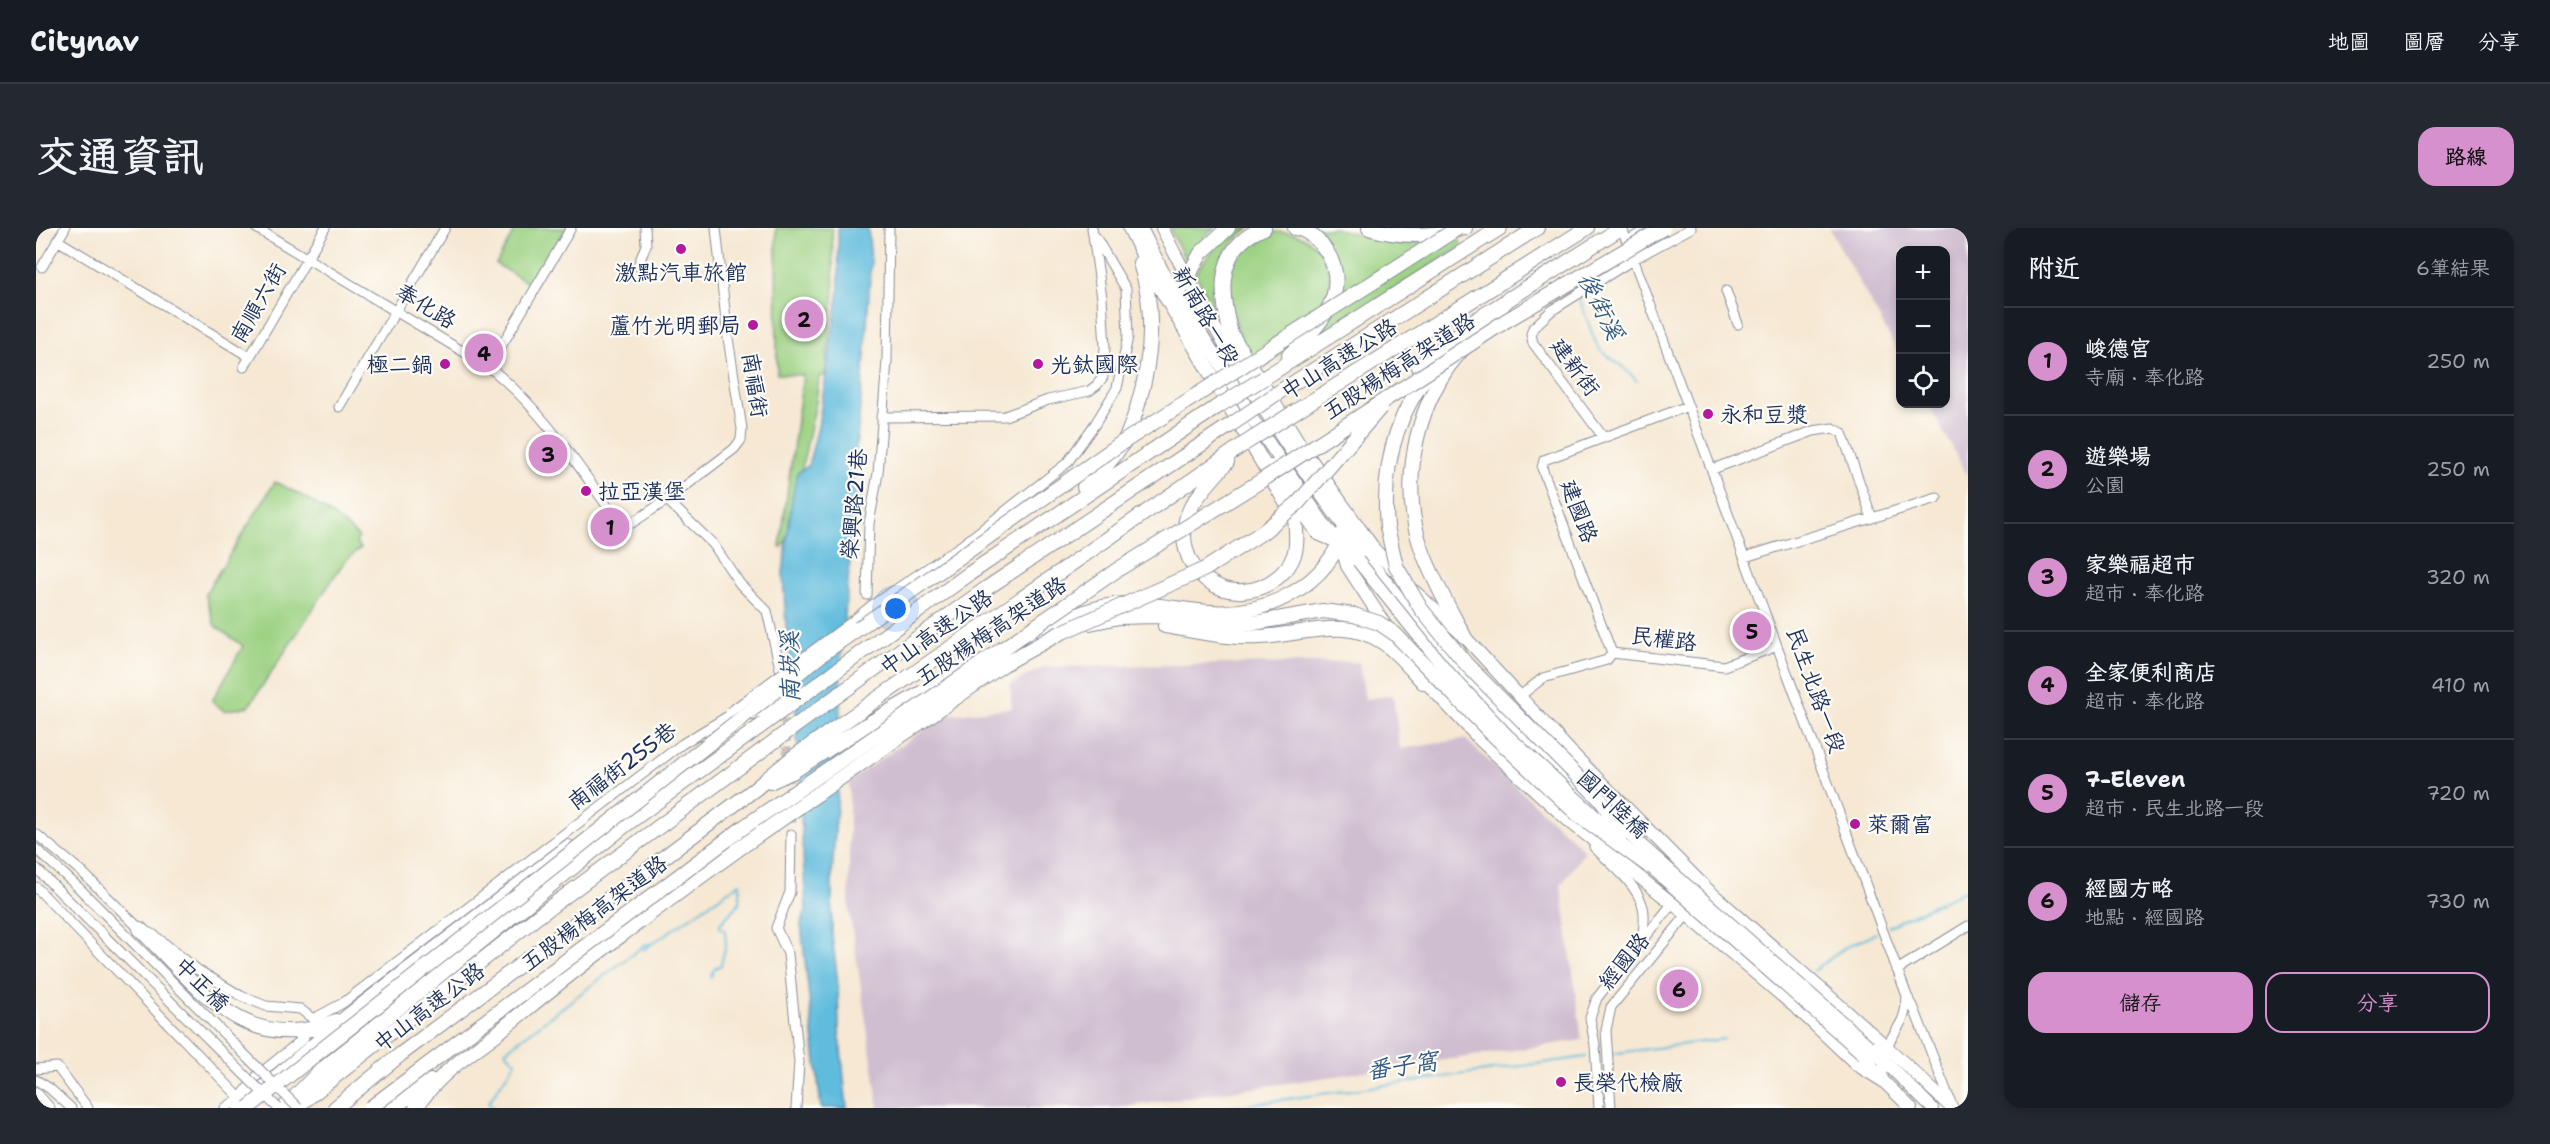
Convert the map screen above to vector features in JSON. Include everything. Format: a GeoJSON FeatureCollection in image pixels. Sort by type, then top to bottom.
{"type":"FeatureCollection","features":[{"type":"Feature","properties":{"kind":"highway"},"geometry":{"type":"LineString","coordinates":[[1043,523],[1096,477],[1123,445],[1145,384],[1150,352],[1151,315],[1141,264],[1125,228]]}},
{"type":"Feature","properties":{"kind":"highway"},"geometry":{"type":"LineString","coordinates":[[1132,228],[1152,273],[1295,518],[1296,546],[1294,556],[1285,571],[1257,590],[1238,592],[1218,588],[1193,568],[1187,553],[1184,534],[1190,508],[1244,444]]}},
{"type":"Feature","properties":{"kind":"highway"},"geometry":{"type":"LineString","coordinates":[[1177,296],[1186,277],[1208,245],[1228,228]]}},
{"type":"Feature","properties":{"kind":"highway"},"geometry":{"type":"LineString","coordinates":[[1264,228],[1241,241],[1228,259],[1223,288],[1226,315],[1232,333],[1365,553]]}},
{"type":"Feature","properties":{"kind":"highway"},"geometry":{"type":"LineString","coordinates":[[1264,378],[1317,328],[1326,315],[1336,289],[1335,269],[1324,247],[1314,237],[1295,228]]}},
{"type":"Feature","properties":{"kind":"highway"},"geometry":{"type":"LineString","coordinates":[[1370,228],[1390,234],[1413,236],[1443,234],[1465,228]]}},
{"type":"Feature","properties":{"kind":"highway"},"geometry":{"type":"LineString","coordinates":[[242,1105],[825,652],[1120,444],[1458,228]]}},
{"type":"Feature","properties":{"kind":"highway"},"geometry":{"type":"LineString","coordinates":[[284,1108],[319,1072],[554,881],[787,702],[1043,523],[1217,407],[1500,228]]}},
{"type":"Feature","properties":{"kind":"highway","name":"中山高速公路"},"geometry":{"type":"LineString","coordinates":[[296,1108],[537,917],[790,729],[987,588],[1276,394],[1538,228]]}},
{"type":"Feature","properties":{"kind":"highway","name":"中山高速公路"},"geometry":{"type":"LineString","coordinates":[[335,1108],[401,1054],[792,758],[1244,444],[1587,228]]}},
{"type":"Feature","properties":{"kind":"highway","name":"五股楊梅高架道路"},"geometry":{"type":"LineString","coordinates":[[369,1108],[744,827],[1117,570],[1264,479],[1507,320],[1663,228]]}},
{"type":"Feature","properties":{"kind":"highway"},"geometry":{"type":"LineString","coordinates":[[393,1108],[455,1064],[571,973],[737,850],[1004,664],[1076,626],[1205,569],[1263,532],[1304,497],[1397,388],[1468,326],[1509,298],[1624,233]]}},
{"type":"Feature","properties":{"kind":"highway"},"geometry":{"type":"LineString","coordinates":[[1509,298],[1464,337],[1416,390],[1392,444],[1385,492],[1387,527],[1396,566],[1421,609],[1467,665],[1601,800],[1616,823]]}},
{"type":"Feature","properties":{"kind":"highway"},"geometry":{"type":"LineString","coordinates":[[1464,636],[1438,588],[1421,548],[1414,520],[1412,467],[1418,435],[1439,383],[1463,349],[1509,298]]}},
{"type":"Feature","properties":{"kind":"highway"},"geometry":{"type":"LineString","coordinates":[[754,789],[792,772],[963,668],[1074,618],[1115,605],[1148,605],[1211,612],[1237,612],[1274,603],[1306,586],[1327,564],[1341,544],[1346,528]]}},
{"type":"Feature","properties":{"kind":"highway"},"geometry":{"type":"LineString","coordinates":[[1021,641],[1042,638],[1076,626],[1119,617],[1155,616],[1220,623],[1254,623],[1323,611],[1354,615],[1379,623],[1395,634],[1488,730],[1576,813],[1649,866]]}},
{"type":"Feature","properties":{"kind":"highway"},"geometry":{"type":"LineString","coordinates":[[1119,617],[1235,636],[1260,637],[1328,628],[1354,630],[1370,635],[1386,645],[1423,682]]}},
{"type":"Feature","properties":{"kind":"highway"},"geometry":{"type":"LineString","coordinates":[[242,1105],[349,1016],[631,798],[755,711],[787,702]]}},
{"type":"Feature","properties":{"kind":"highway"},"geometry":{"type":"LineString","coordinates":[[140,929],[219,1008],[241,1022],[270,1030],[293,1030],[321,1027],[349,1016]]}},
{"type":"Feature","properties":{"kind":"highway"},"geometry":{"type":"LineString","coordinates":[[416,1108],[428,1089],[455,1064]]}},
{"type":"Feature","properties":{"kind":"main road","name":"新南路一段"},"geometry":{"type":"LineString","coordinates":[[1132,228],[1177,310],[1249,422]]}},
{"type":"Feature","properties":{"kind":"main road","name":"新南路一段"},"geometry":{"type":"LineString","coordinates":[[1141,228],[1177,296],[1240,395],[1249,422]]}},
{"type":"Feature","properties":{"kind":"main road","name":"新南路一段"},"geometry":{"type":"LineString","coordinates":[[1162,228],[1186,277],[1285,441],[1365,553]]}},
{"type":"Feature","properties":{"kind":"main road"},"geometry":{"type":"LineString","coordinates":[[1249,422],[1341,544],[1347,566],[1423,682],[1481,741],[1569,821],[1687,915],[1801,1012],[1857,1065],[1883,1081],[1911,1108]]}},
{"type":"Feature","properties":{"kind":"main road"},"geometry":{"type":"LineString","coordinates":[[1249,422],[1318,534],[1365,553],[1464,636],[1571,752],[1706,888],[1885,1053],[1953,1108]]}},
{"type":"Feature","properties":{"kind":"main road","name":"國門陸橋"},"geometry":{"type":"LineString","coordinates":[[1365,553],[1402,602],[1517,729],[1616,823],[1867,1050]]}},
{"type":"Feature","properties":{"kind":"main road","name":"國門陸橋"},"geometry":{"type":"LineString","coordinates":[[1365,553],[1446,670],[1508,736],[1649,866],[1867,1050]]}},
{"type":"Feature","properties":{"kind":"main road"},"geometry":{"type":"LineString","coordinates":[[1867,1050],[1885,1053],[1932,1108]]}},
{"type":"Feature","properties":{"kind":"main road"},"geometry":{"type":"LineString","coordinates":[[1867,1050],[1883,1081]]}},
{"type":"Feature","properties":{"kind":"street"},"geometry":{"type":"LineString","coordinates":[[42,267],[65,228]]}},
{"type":"Feature","properties":{"kind":"street","name":"奉化路"},"geometry":{"type":"LineString","coordinates":[[256,228],[489,367],[514,387],[541,417],[615,517],[625,523]]}},
{"type":"Feature","properties":{"kind":"street","name":"南順六街"},"geometry":{"type":"LineString","coordinates":[[244,367],[325,228]]}},
{"type":"Feature","properties":{"kind":"street"},"geometry":{"type":"LineString","coordinates":[[339,407],[445,228]]}},
{"type":"Feature","properties":{"kind":"street"},"geometry":{"type":"LineString","coordinates":[[489,367],[570,228]]}},
{"type":"Feature","properties":{"kind":"street"},"geometry":{"type":"LineString","coordinates":[[638,266],[646,245],[645,228]]}},
{"type":"Feature","properties":{"kind":"street","name":"南福街"},"geometry":{"type":"LineString","coordinates":[[625,523],[632,523],[667,500],[734,449],[741,440],[742,429],[728,338],[716,228]]}},
{"type":"Feature","properties":{"kind":"street","name":"榮興路21巷"},"geometry":{"type":"LineString","coordinates":[[867,595],[869,524],[878,473],[887,361],[889,228]]}},
{"type":"Feature","properties":{"kind":"street"},"geometry":{"type":"LineString","coordinates":[[1624,233],[1649,228]]}},
{"type":"Feature","properties":{"kind":"street","name":"建新街"},"geometry":{"type":"LineString","coordinates":[[1604,438],[1531,339],[1533,328],[1538,321],[1591,285],[1691,228]]}},
{"type":"Feature","properties":{"kind":"street"},"geometry":{"type":"LineString","coordinates":[[881,417],[1005,416],[1048,400],[1089,391],[1103,377],[1102,298],[1094,232]]}},
{"type":"Feature","properties":{"kind":"street"},"geometry":{"type":"LineString","coordinates":[[682,744],[871,606],[962,545],[1067,463],[1117,388],[1128,337],[1126,289],[1094,232]]}},
{"type":"Feature","properties":{"kind":"street","name":"民生北路一段"},"geometry":{"type":"LineString","coordinates":[[1624,233],[1897,970],[1953,1108]]}},
{"type":"Feature","properties":{"kind":"street"},"geometry":{"type":"LineString","coordinates":[[57,240],[250,357]]}},
{"type":"Feature","properties":{"kind":"street"},"geometry":{"type":"LineString","coordinates":[[1726,291],[1738,324]]}},
{"type":"Feature","properties":{"kind":"street","name":"建國路"},"geometry":{"type":"LineString","coordinates":[[1612,652],[1542,468],[1544,460],[1688,406]]}},
{"type":"Feature","properties":{"kind":"street"},"geometry":{"type":"LineString","coordinates":[[1713,469],[1813,431],[1833,428],[1842,433],[1872,518]]}},
{"type":"Feature","properties":{"kind":"street"},"geometry":{"type":"LineString","coordinates":[[1744,557],[1937,498]]}},
{"type":"Feature","properties":{"kind":"street","name":"南福街255巷"},"geometry":{"type":"LineString","coordinates":[[140,929],[154,935],[198,970],[241,996],[266,1006],[300,1009],[313,1019],[343,1003],[682,744],[732,715],[782,677],[767,611],[740,584],[713,544],[667,500]]}},
{"type":"Feature","properties":{"kind":"street","name":"民權路"},"geometry":{"type":"LineString","coordinates":[[1520,696],[1544,678],[1607,660],[1612,652],[1724,666],[1777,646]]}},
{"type":"Feature","properties":{"kind":"street"},"geometry":{"type":"LineString","coordinates":[[1569,821],[1630,886],[1642,905],[1644,919],[1642,942]]}},
{"type":"Feature","properties":{"kind":"street"},"geometry":{"type":"LineString","coordinates":[[36,834],[82,872],[140,929]]}},
{"type":"Feature","properties":{"kind":"street"},"geometry":{"type":"LineString","coordinates":[[791,834],[790,892],[776,928],[788,954],[799,1062],[796,1108]]}},
{"type":"Feature","properties":{"kind":"street","name":"中正橋"},"geometry":{"type":"LineString","coordinates":[[36,849],[79,888],[296,1108]]}},
{"type":"Feature","properties":{"kind":"street","name":"中正橋"},"geometry":{"type":"LineString","coordinates":[[36,868],[278,1108]]}},
{"type":"Feature","properties":{"kind":"street"},"geometry":{"type":"LineString","coordinates":[[36,887],[242,1105]]}},
{"type":"Feature","properties":{"kind":"street","name":"經國路"},"geometry":{"type":"LineString","coordinates":[[1611,1108],[1606,1030],[1611,1007],[1687,915],[1706,888]]}},
{"type":"Feature","properties":{"kind":"street","name":"經國路"},"geometry":{"type":"LineString","coordinates":[[1599,1108],[1595,1045],[1590,1018],[1597,998],[1672,904]]}},
{"type":"Feature","properties":{"kind":"street"},"geometry":{"type":"LineString","coordinates":[[1897,970],[1968,926]]}},
{"type":"Feature","properties":{"kind":"street"},"geometry":{"type":"LineString","coordinates":[[1883,1081],[1885,1053],[1906,1016],[1907,996]]}},
{"type":"Feature","properties":{"kind":"street"},"geometry":{"type":"LineString","coordinates":[[242,1105],[257,1076],[304,1038]]}},
{"type":"Feature","properties":{"kind":"street"},"geometry":{"type":"LineString","coordinates":[[36,1069],[57,1067],[88,1108]]}},
{"type":"Feature","properties":{"kind":"street"},"geometry":{"type":"LineString","coordinates":[[36,1080],[49,1088],[71,1108]]}},
{"type":"Feature","properties":{"kind":"street"},"geometry":{"type":"LineString","coordinates":[[36,1092],[50,1108]]}},
{"type":"Feature","properties":{"kind":"street"},"geometry":{"type":"LineString","coordinates":[[225,1108],[242,1105]]}},
{"type":"Feature","properties":{"kind":"shaded area"},"geometry":{"type":"Polygon","coordinates":[[[1829,228],[1968,228],[1968,476],[1930,408],[1950,408],[1950,246],[1896,246],[1896,348],[1829,228]]]}},
{"type":"Feature","properties":{"kind":"shaded area"},"geometry":{"type":"Polygon","coordinates":[[[1359,662],[1365,699],[1393,695],[1400,749],[1465,739],[1585,851],[1561,885],[1582,1040],[1116,1108],[879,1108],[849,909],[849,781],[945,715],[1012,708],[1010,685],[1044,667],[1359,662]]]}},
{"type":"Feature","properties":{"kind":"green space"},"geometry":{"type":"Polygon","coordinates":[[[516,228],[566,228],[533,286],[496,264],[516,228]]]}},
{"type":"Feature","properties":{"kind":"green space"},"geometry":{"type":"Polygon","coordinates":[[[776,228],[832,228],[834,291],[825,376],[819,376],[816,402],[786,542],[781,548],[803,375],[777,374],[776,228]]]}},
{"type":"Feature","properties":{"kind":"green space"},"geometry":{"type":"Polygon","coordinates":[[[1169,228],[1214,228],[1185,259],[1169,228]]]}},
{"type":"Feature","properties":{"kind":"green space"},"geometry":{"type":"Polygon","coordinates":[[[1245,228],[1250,228],[1229,246],[1223,257],[1218,279],[1221,319],[1219,319],[1195,273],[1217,247],[1245,228]]]}},
{"type":"Feature","properties":{"kind":"green space"},"geometry":{"type":"Polygon","coordinates":[[[1309,228],[1334,228],[1389,243],[1440,242],[1459,239],[1462,246],[1313,341],[1339,302],[1342,284],[1341,275],[1335,264],[1309,228]]]}},
{"type":"Feature","properties":{"kind":"green space"},"geometry":{"type":"Polygon","coordinates":[[[1275,232],[1298,235],[1309,240],[1317,248],[1328,268],[1330,291],[1322,313],[1308,330],[1257,373],[1242,341],[1231,303],[1229,284],[1231,266],[1239,251],[1252,239],[1275,232]]]}},
{"type":"Feature","properties":{"kind":"green space"},"geometry":{"type":"Polygon","coordinates":[[[275,482],[309,499],[330,513],[359,537],[356,543],[361,548],[344,562],[249,706],[224,711],[212,701],[243,646],[215,626],[205,594],[275,482]]]}},
{"type":"Feature","properties":{"kind":"water"},"geometry":{"type":"Polygon","coordinates":[[[838,228],[868,228],[871,261],[865,357],[852,490],[860,494],[859,513],[853,526],[841,659],[839,776],[832,874],[832,935],[847,1108],[821,1108],[801,924],[806,910],[795,695],[786,626],[783,573],[797,473],[808,466],[818,427],[839,290],[838,228]]]}},
{"type":"Feature","properties":{"kind":"waterway","name":"後街溪"},"geometry":{"type":"LineString","coordinates":[[1579,298],[1601,351],[1622,366],[1637,381]]}},
{"type":"Feature","properties":{"kind":"waterway"},"geometry":{"type":"LineString","coordinates":[[643,950],[740,883],[740,902],[720,924],[720,928],[725,930],[726,943],[721,965],[714,969],[711,977]]}},
{"type":"Feature","properties":{"kind":"waterway","name":"番子窩"},"geometry":{"type":"LineString","coordinates":[[1889,926],[1968,889]]}},
{"type":"Feature","properties":{"kind":"waterway","name":"番子窩"},"geometry":{"type":"LineString","coordinates":[[1813,971],[1846,947],[1876,933]]}},
{"type":"Feature","properties":{"kind":"waterway"},"geometry":{"type":"LineString","coordinates":[[494,1108],[488,1103],[516,1062],[505,1051],[646,944],[652,944]]}},
{"type":"Feature","properties":{"kind":"waterway","name":"番子窩"},"geometry":{"type":"LineString","coordinates":[[1610,1054],[1724,1039]]}},
{"type":"Feature","properties":{"kind":"waterway","name":"番子窩"},"geometry":{"type":"LineString","coordinates":[[1223,1108],[1586,1057]]}},
{"type":"Feature","properties":{"kind":"tunnel"},"geometry":{"type":"LineString","coordinates":[[784,706],[792,824]]}},
{"type":"Feature","properties":{"kind":"place","name":"激點汽車旅館"},"geometry":{"type":"Point","coordinates":[681,249]}},
{"type":"Feature","properties":{"kind":"place","name":"遊樂場"},"geometry":{"type":"Point","coordinates":[804,319]}},
{"type":"Feature","properties":{"kind":"place","name":"蘆竹光明郵局"},"geometry":{"type":"Point","coordinates":[753,325]}},
{"type":"Feature","properties":{"kind":"place","name":"全家便利商店"},"geometry":{"type":"Point","coordinates":[484,353]}},
{"type":"Feature","properties":{"kind":"place","name":"極二鍋"},"geometry":{"type":"Point","coordinates":[445,364]}},
{"type":"Feature","properties":{"kind":"place","name":"光鈦國際"},"geometry":{"type":"Point","coordinates":[1038,364]}},
{"type":"Feature","properties":{"kind":"place","name":"永和豆漿"},"geometry":{"type":"Point","coordinates":[1708,414]}},
{"type":"Feature","properties":{"kind":"place","name":"家樂福超市"},"geometry":{"type":"Point","coordinates":[548,454]}},
{"type":"Feature","properties":{"kind":"place","name":"拉亞漢堡"},"geometry":{"type":"Point","coordinates":[586,491]}},
{"type":"Feature","properties":{"kind":"place","name":"峻德宮"},"geometry":{"type":"Point","coordinates":[610,527]}},
{"type":"Feature","properties":{"kind":"place","name":"7-Eleven"},"geometry":{"type":"Point","coordinates":[1752,631]}},
{"type":"Feature","properties":{"kind":"place","name":"萊爾富"},"geometry":{"type":"Point","coordinates":[1855,824]}},
{"type":"Feature","properties":{"kind":"place","name":"經國方略"},"geometry":{"type":"Point","coordinates":[1679,989]}},
{"type":"Feature","properties":{"kind":"place","name":"長榮代檢廠"},"geometry":{"type":"Point","coordinates":[1561,1082]}},
{"type":"Feature","properties":{"kind":"water label","name":"南崁溪"},"geometry":{"type":"Point","coordinates":[790,667]}}]}
